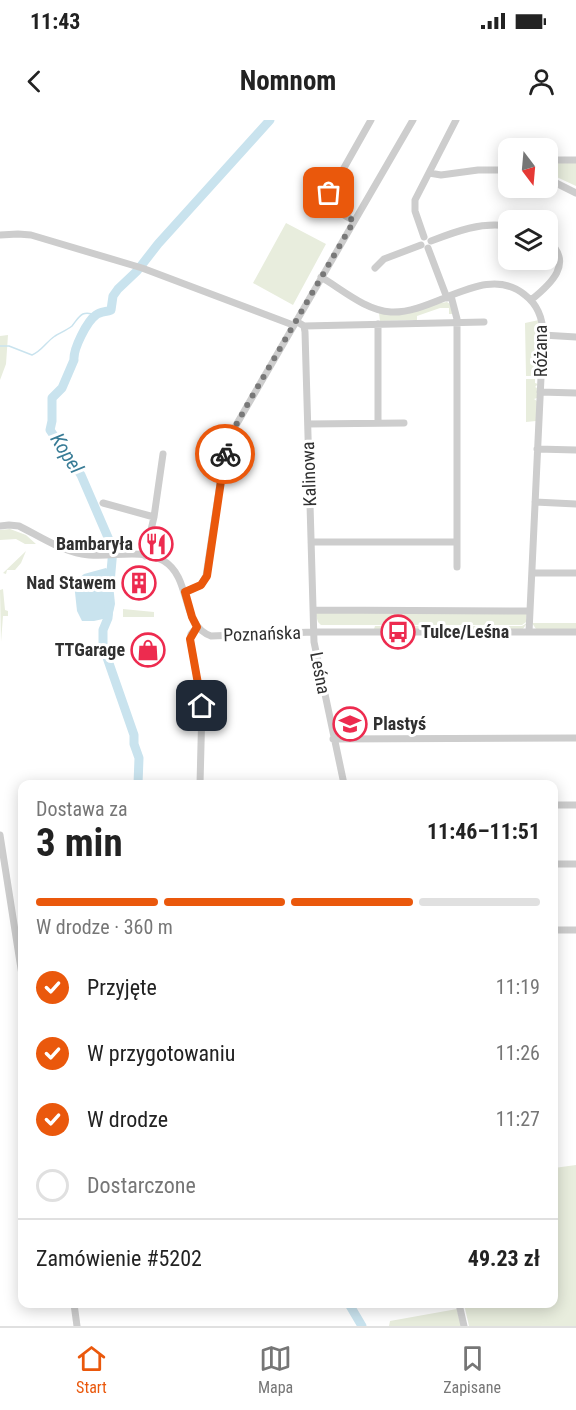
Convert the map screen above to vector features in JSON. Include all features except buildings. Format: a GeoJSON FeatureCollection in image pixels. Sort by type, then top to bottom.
{"type":"FeatureCollection","features":[{"type":"Feature","properties":{"kind":"street"},"geometry":{"type":"LineString","coordinates":[[354,221],[330,206],[327,198],[371,120]]}},
{"type":"Feature","properties":{"kind":"street"},"geometry":{"type":"LineString","coordinates":[[185,592],[201,585],[207,576],[220,477],[227,446],[246,407],[413,120]]}},
{"type":"Feature","properties":{"kind":"street"},"geometry":{"type":"LineString","coordinates":[[456,120],[414,204],[426,242],[456,309],[457,567]]}},
{"type":"Feature","properties":{"kind":"street"},"geometry":{"type":"LineString","coordinates":[[558,160],[576,160]]}},
{"type":"Feature","properties":{"kind":"street"},"geometry":{"type":"LineString","coordinates":[[429,173],[441,175],[498,170]]}},
{"type":"Feature","properties":{"kind":"street"},"geometry":{"type":"LineString","coordinates":[[558,184],[576,193]]}},
{"type":"Feature","properties":{"kind":"street"},"geometry":{"type":"LineString","coordinates":[[375,268],[384,259],[426,242],[474,226],[498,225]]}},
{"type":"Feature","properties":{"kind":"street"},"geometry":{"type":"LineString","coordinates":[[0,235],[31,236],[134,265],[304,326],[484,322]]}},
{"type":"Feature","properties":{"kind":"street"},"geometry":{"type":"LineString","coordinates":[[531,300],[559,270],[558,253]]}},
{"type":"Feature","properties":{"kind":"street","name":"Różana"},"geometry":{"type":"LineString","coordinates":[[321,277],[370,306],[384,311],[412,310],[484,285],[499,283],[516,288],[531,300],[541,318],[543,335],[529,632]]}},
{"type":"Feature","properties":{"kind":"street"},"geometry":{"type":"LineString","coordinates":[[378,324],[378,423]]}},
{"type":"Feature","properties":{"kind":"street","name":"Kalinowa"},"geometry":{"type":"LineString","coordinates":[[304,326],[313,632]]}},
{"type":"Feature","properties":{"kind":"street"},"geometry":{"type":"LineString","coordinates":[[543,335],[576,337]]}},
{"type":"Feature","properties":{"kind":"street"},"geometry":{"type":"LineString","coordinates":[[540,392],[576,393]]}},
{"type":"Feature","properties":{"kind":"street"},"geometry":{"type":"LineString","coordinates":[[308,424],[404,423]]}},
{"type":"Feature","properties":{"kind":"street"},"geometry":{"type":"LineString","coordinates":[[537,449],[576,450]]}},
{"type":"Feature","properties":{"kind":"street"},"geometry":{"type":"LineString","coordinates":[[145,556],[154,517],[163,454]]}},
{"type":"Feature","properties":{"kind":"street"},"geometry":{"type":"LineString","coordinates":[[535,502],[576,504]]}},
{"type":"Feature","properties":{"kind":"street"},"geometry":{"type":"LineString","coordinates":[[103,503],[154,517]]}},
{"type":"Feature","properties":{"kind":"street","name":"Poznańska"},"geometry":{"type":"LineString","coordinates":[[0,526],[19,526],[78,554],[145,556],[159,559],[169,565],[178,576],[197,627],[205,633],[218,636],[313,632],[576,632]]}},
{"type":"Feature","properties":{"kind":"street"},"geometry":{"type":"LineString","coordinates":[[311,542],[457,542]]}},
{"type":"Feature","properties":{"kind":"street"},"geometry":{"type":"LineString","coordinates":[[532,573],[576,573]]}},
{"type":"Feature","properties":{"kind":"street","name":"Poznańska"},"geometry":{"type":"LineString","coordinates":[[313,610],[530,611]]}},
{"type":"Feature","properties":{"kind":"street"},"geometry":{"type":"LineString","coordinates":[[197,627],[190,639],[202,706],[201,780]]}},
{"type":"Feature","properties":{"kind":"street","name":"Leśna"},"geometry":{"type":"LineString","coordinates":[[313,632],[315,651],[343,780]]}},
{"type":"Feature","properties":{"kind":"street"},"geometry":{"type":"LineString","coordinates":[[333,739],[576,738]]}},
{"type":"Feature","properties":{"kind":"street"},"geometry":{"type":"LineString","coordinates":[[558,805],[576,805]]}},
{"type":"Feature","properties":{"kind":"street"},"geometry":{"type":"LineString","coordinates":[[0,835],[18,948]]}},
{"type":"Feature","properties":{"kind":"street"},"geometry":{"type":"LineString","coordinates":[[558,864],[576,864]]}},
{"type":"Feature","properties":{"kind":"street"},"geometry":{"type":"LineString","coordinates":[[558,930],[576,930]]}},
{"type":"Feature","properties":{"kind":"street"},"geometry":{"type":"LineString","coordinates":[[75,1308],[77,1326]]}},
{"type":"Feature","properties":{"kind":"street"},"geometry":{"type":"LineString","coordinates":[[460,1308],[464,1326]]}},
{"type":"Feature","properties":{"kind":"green space"},"geometry":{"type":"Polygon","coordinates":[[[558,163],[576,163],[576,186],[558,178],[558,163]]]}},
{"type":"Feature","properties":{"kind":"green space"},"geometry":{"type":"Polygon","coordinates":[[[286,223],[326,244],[293,305],[253,283],[286,223]]]}},
{"type":"Feature","properties":{"kind":"green space"},"geometry":{"type":"Polygon","coordinates":[[[447,302],[453,314],[449,314],[449,308],[440,308],[417,316],[417,320],[380,321],[379,313],[447,302]]]}},
{"type":"Feature","properties":{"kind":"green space"},"geometry":{"type":"Polygon","coordinates":[[[539,320],[540,340],[536,341],[536,347],[539,347],[537,350],[539,353],[538,376],[526,376],[525,323],[539,320]]]}},
{"type":"Feature","properties":{"kind":"green space"},"geometry":{"type":"Polygon","coordinates":[[[8,335],[6,364],[0,380],[0,336],[8,335]]]}},
{"type":"Feature","properties":{"kind":"green space"},"geometry":{"type":"Polygon","coordinates":[[[526,379],[535,379],[535,383],[538,384],[535,387],[537,398],[534,399],[537,401],[536,421],[526,422],[526,379]]]}},
{"type":"Feature","properties":{"kind":"green space"},"geometry":{"type":"Polygon","coordinates":[[[10,529],[26,535],[36,544],[25,544],[16,539],[0,540],[0,530],[10,529]]]}},
{"type":"Feature","properties":{"kind":"green space"},"geometry":{"type":"Polygon","coordinates":[[[26,551],[15,570],[7,570],[6,574],[3,573],[26,551]]]}},
{"type":"Feature","properties":{"kind":"green space"},"geometry":{"type":"Polygon","coordinates":[[[3,589],[5,610],[8,611],[8,616],[3,616],[1,642],[0,590],[3,589]]]}},
{"type":"Feature","properties":{"kind":"green space"},"geometry":{"type":"Polygon","coordinates":[[[123,609],[154,612],[154,617],[123,617],[123,609]]]}},
{"type":"Feature","properties":{"kind":"green space"},"geometry":{"type":"Polygon","coordinates":[[[315,612],[527,612],[526,622],[522,625],[321,625],[315,612]]]}},
{"type":"Feature","properties":{"kind":"green space"},"geometry":{"type":"Polygon","coordinates":[[[527,623],[523,629],[374,629],[375,626],[522,626],[527,623]]]}},
{"type":"Feature","properties":{"kind":"green space"},"geometry":{"type":"Polygon","coordinates":[[[532,623],[576,623],[576,629],[536,629],[532,623]]]}},
{"type":"Feature","properties":{"kind":"green space"},"geometry":{"type":"Polygon","coordinates":[[[576,1165],[576,1326],[469,1326],[465,1308],[558,1308],[558,1167],[576,1165]]]}},
{"type":"Feature","properties":{"kind":"green space"},"geometry":{"type":"Polygon","coordinates":[[[457,1309],[461,1326],[389,1326],[390,1321],[457,1309]]]}},
{"type":"Feature","properties":{"kind":"water"},"geometry":{"type":"Polygon","coordinates":[[[106,568],[112,574],[115,604],[112,617],[82,621],[77,611],[74,583],[84,574],[106,568]]]}},
{"type":"Feature","properties":{"kind":"waterway","name":"Kopel"},"geometry":{"type":"LineString","coordinates":[[110,583],[113,549],[81,475],[50,430],[52,398],[62,388],[74,360],[78,343],[92,318],[111,310],[113,296],[118,289],[137,271],[158,244],[270,120]]}},
{"type":"Feature","properties":{"kind":"waterway"},"geometry":{"type":"LineString","coordinates":[[0,346],[9,346],[32,355],[55,336],[72,326],[81,315],[87,313],[96,315]]}},
{"type":"Feature","properties":{"kind":"waterway","name":"Kopel"},"geometry":{"type":"LineString","coordinates":[[109,606],[108,618],[103,630],[103,646],[134,735],[134,744],[139,758],[138,780]]}},
{"type":"Feature","properties":{"kind":"waterway","name":"Kopel"},"geometry":{"type":"LineString","coordinates":[[351,1308],[362,1326]]}},
{"type":"Feature","properties":{"kind":"way so far"},"geometry":{"type":"LineString","coordinates":[[225,454],[235,427],[246,407],[354,221],[328,205],[329,193]]}},
{"type":"Feature","properties":{"kind":"place","name":"Bambaryła"},"geometry":{"type":"Point","coordinates":[156,544]}},
{"type":"Feature","properties":{"kind":"place","name":"Nad Stawem"},"geometry":{"type":"Point","coordinates":[139,583]}},
{"type":"Feature","properties":{"kind":"place","name":"Tulce/Leśna"},"geometry":{"type":"Point","coordinates":[398,632]}},
{"type":"Feature","properties":{"kind":"place","name":"TTGarage"},"geometry":{"type":"Point","coordinates":[148,650]}},
{"type":"Feature","properties":{"kind":"place","name":"Plastyś"},"geometry":{"type":"Point","coordinates":[350,724]}},
{"type":"Feature","properties":{"kind":"route"},"geometry":{"type":"LineString","coordinates":[[202,706],[190,639],[197,627],[185,592],[201,585],[207,576],[225,454]]}}]}
